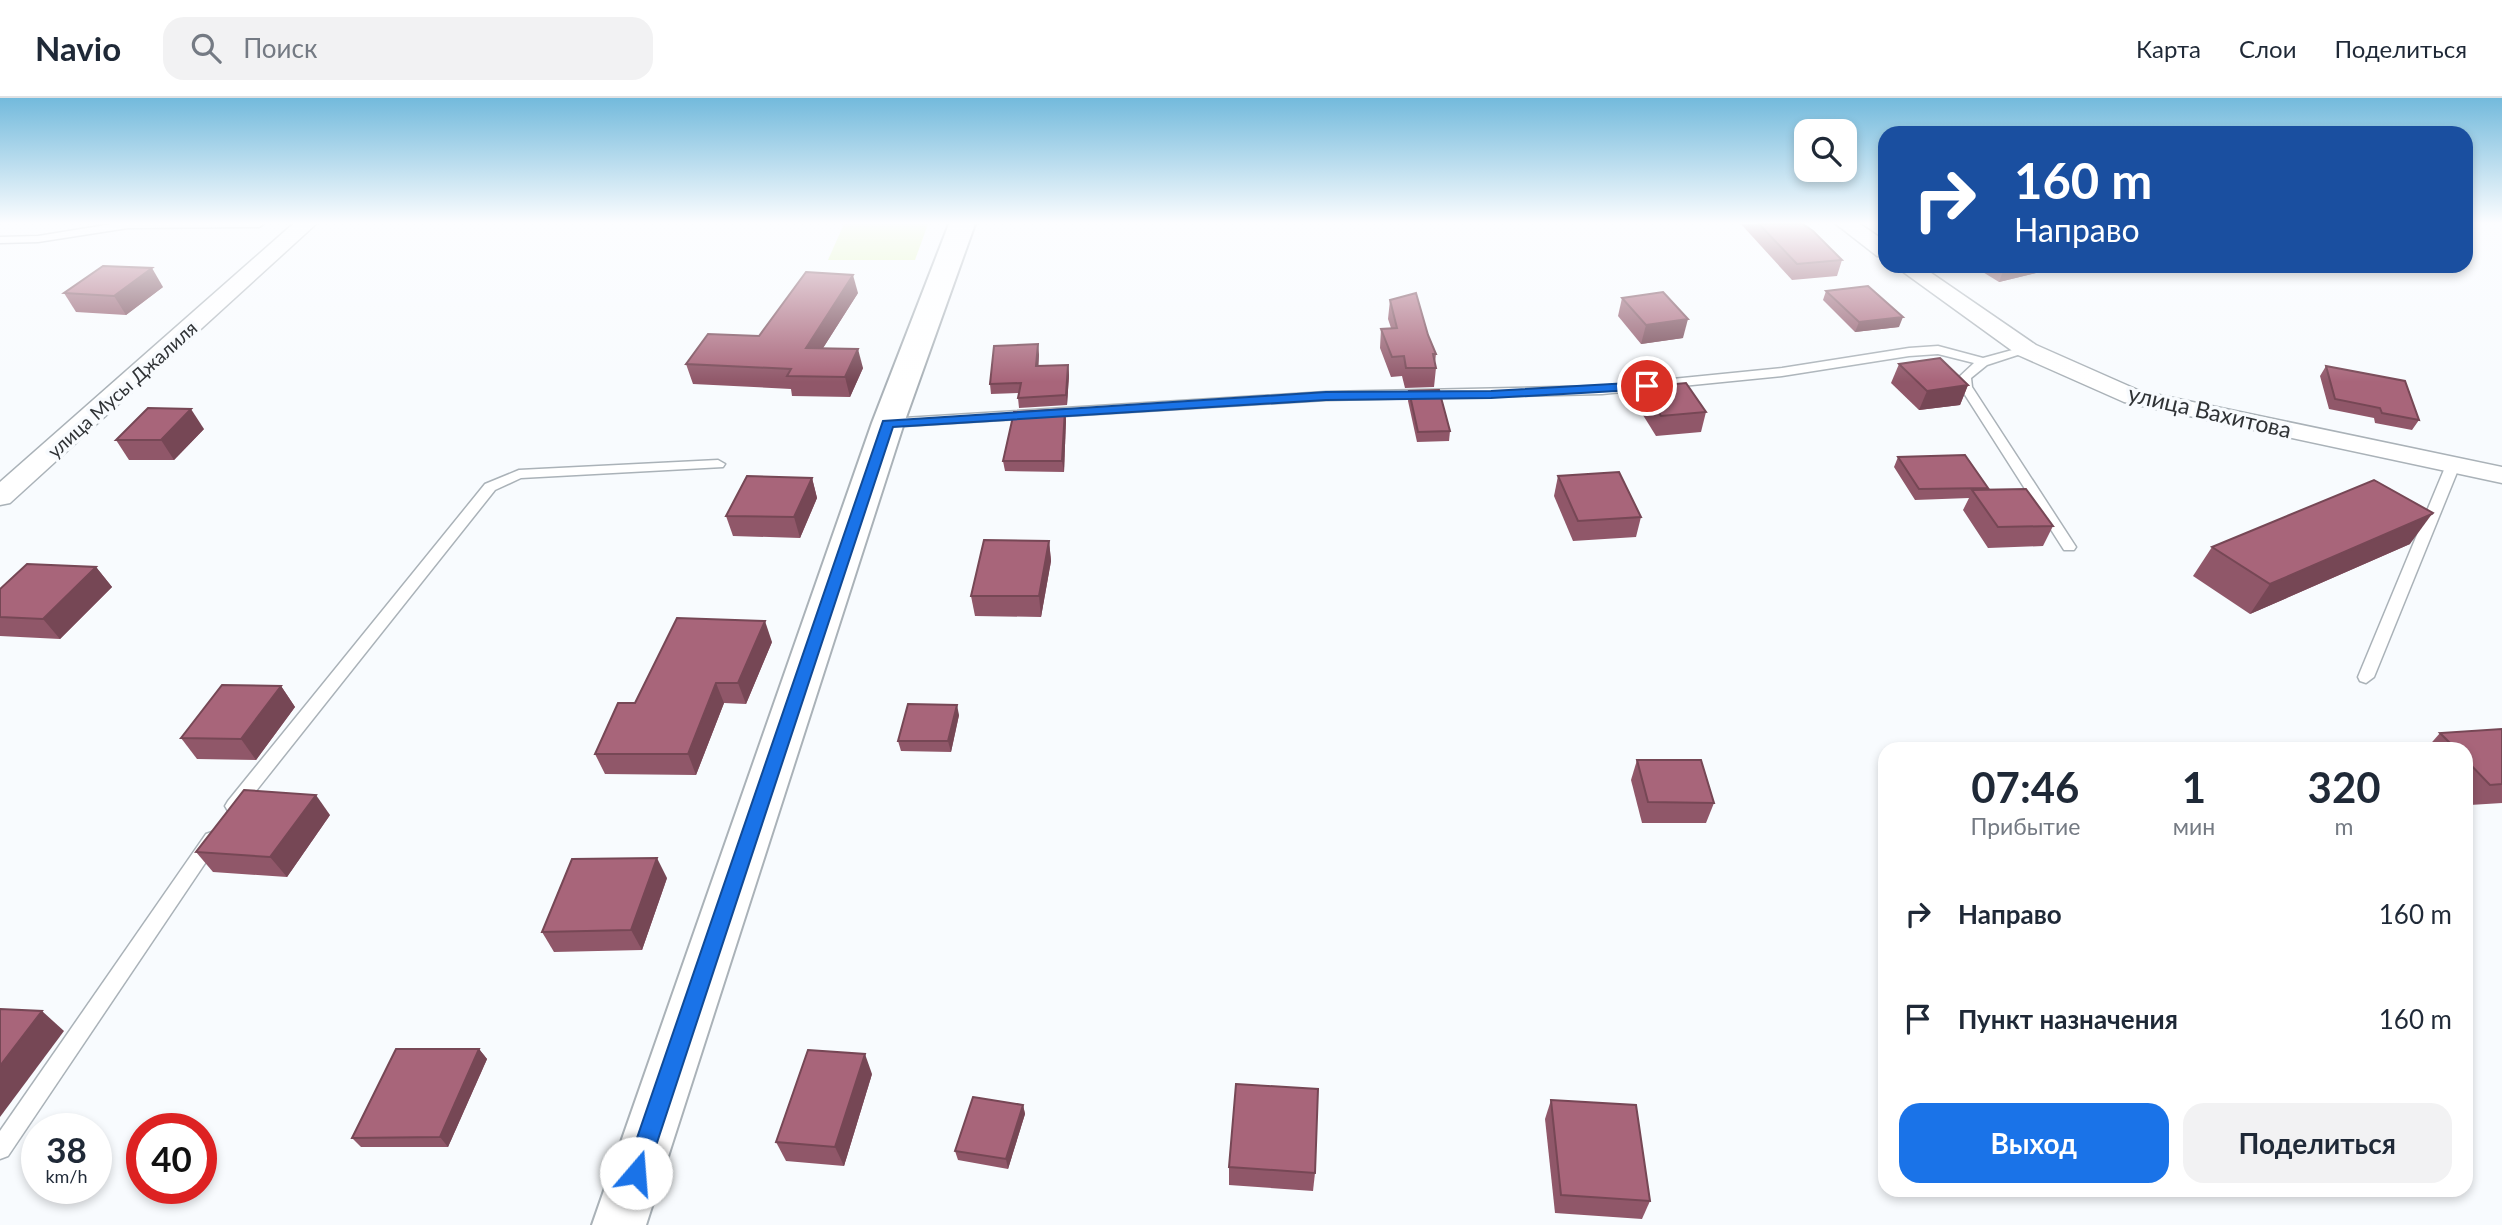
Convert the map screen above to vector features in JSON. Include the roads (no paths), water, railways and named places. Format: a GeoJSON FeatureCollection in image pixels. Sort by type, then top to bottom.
{"type":"FeatureCollection","features":[{"type":"Feature","properties":{"kind":"street","name":"улица Мусы Джалиля"},"geometry":{"type":"LineString","coordinates":[[0,496],[247,277]]}},
{"type":"Feature","properties":{"kind":"street"},"geometry":{"type":"LineString","coordinates":[[619,1225],[888,424],[943,277]]}},
{"type":"Feature","properties":{"kind":"street","name":"улица Вахитова"},"geometry":{"type":"LineString","coordinates":[[1921,277],[2027,350],[2133,397],[2502,475]]}},
{"type":"Feature","properties":{"kind":"lane"},"geometry":{"type":"LineString","coordinates":[[888,424],[1326,396],[1602,390],[1782,372],[1938,350],[1983,362]]}},
{"type":"Feature","properties":{"kind":"lane"},"geometry":{"type":"LineString","coordinates":[[2027,350],[1983,362],[1965,377],[1966,387],[2069,547]]}},
{"type":"Feature","properties":{"kind":"lane"},"geometry":{"type":"LineString","coordinates":[[0,1149],[222,824],[490,487],[519,474],[718,464]]}},
{"type":"Feature","properties":{"kind":"lane"},"geometry":{"type":"LineString","coordinates":[[2366,677],[2453,465]]}}]}
